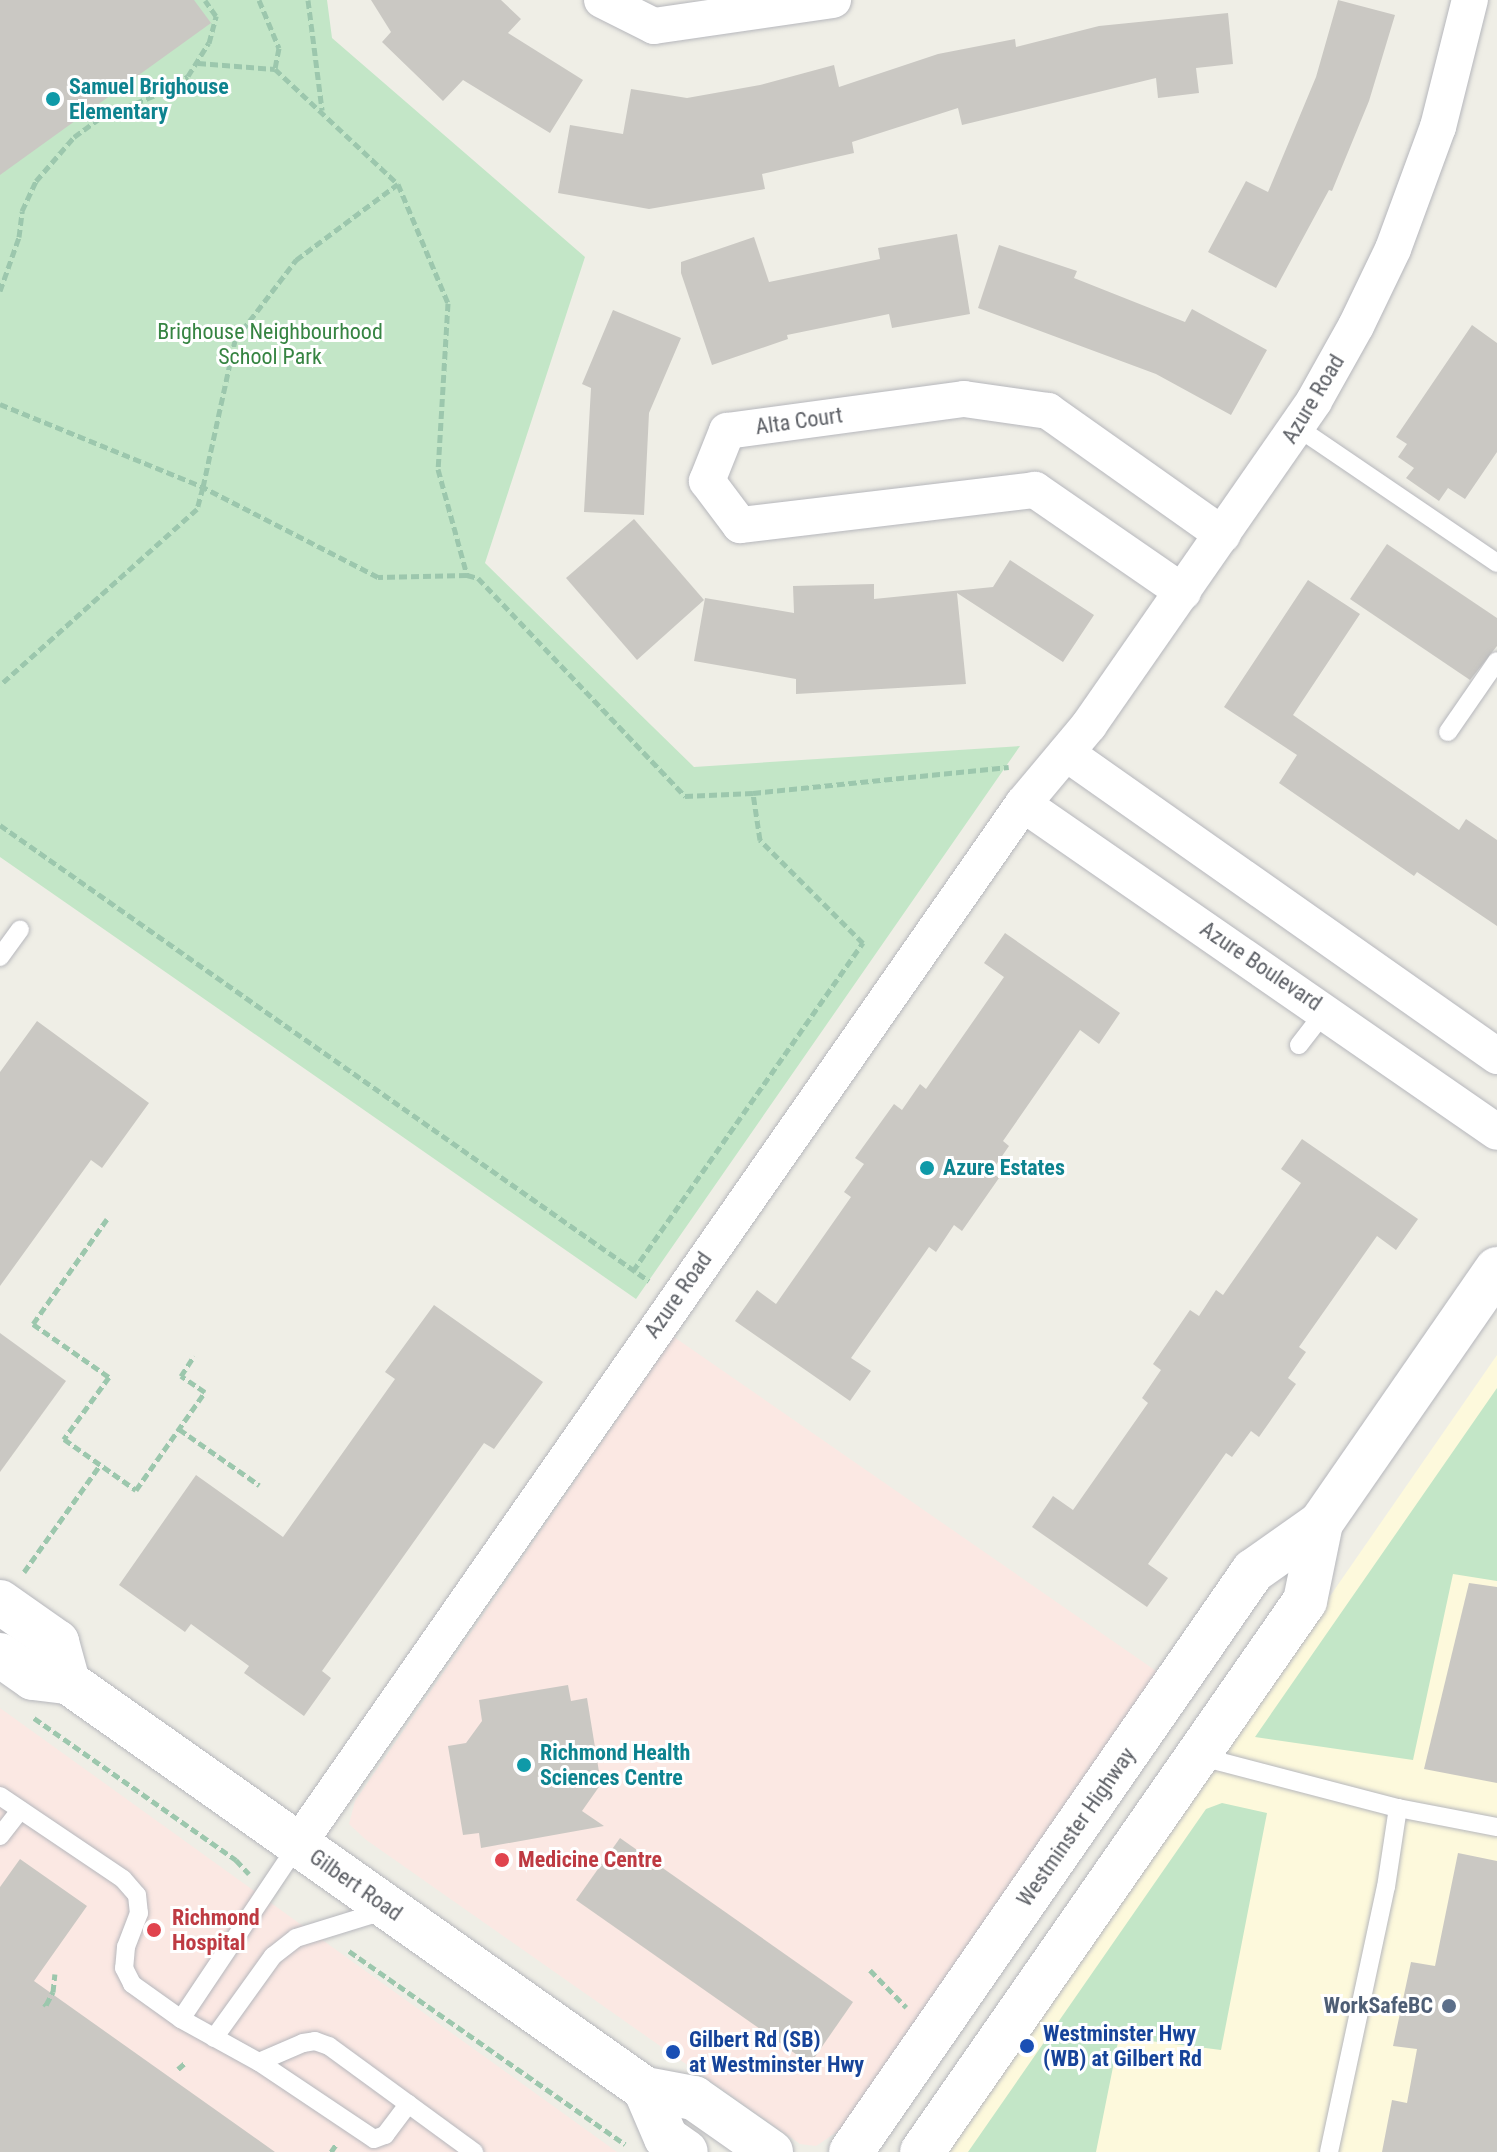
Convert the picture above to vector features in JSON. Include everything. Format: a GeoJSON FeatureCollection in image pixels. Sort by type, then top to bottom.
{"type":"FeatureCollection","features":[{"type":"Feature","properties":{"kind":"main road","name":"Westminster Highway"},"geometry":{"type":"LineString","coordinates":[[851,2152],[1253,1571],[1321,1523],[1497,1269]]}},
{"type":"Feature","properties":{"kind":"main road","name":"Westminster Highway"},"geometry":{"type":"LineString","coordinates":[[922,2152],[1305,1601],[1321,1523]]}},
{"type":"Feature","properties":{"kind":"main road"},"geometry":{"type":"LineString","coordinates":[[9,1591],[57,1642],[68,1682]]}},
{"type":"Feature","properties":{"kind":"main road","name":"Gilbert Road"},"geometry":{"type":"LineString","coordinates":[[0,1655],[33,1678],[68,1682],[645,2089],[694,2098],[771,2152]]}},
{"type":"Feature","properties":{"kind":"main road"},"geometry":{"type":"LineString","coordinates":[[645,2089],[666,2138],[686,2152]]}},
{"type":"Feature","properties":{"kind":"street"},"geometry":{"type":"LineString","coordinates":[[602,0],[654,26],[833,0]]}},
{"type":"Feature","properties":{"kind":"street","name":"Azure Road"},"geometry":{"type":"LineString","coordinates":[[298,1844],[1023,804],[1066,753],[1297,427],[1356,326],[1393,249],[1438,127],[1470,0]]}},
{"type":"Feature","properties":{"kind":"street","name":"Alta Court"},"geometry":{"type":"LineString","coordinates":[[1183,592],[1035,490],[740,525],[707,481],[727,431],[964,399],[1048,411],[1223,535]]}},
{"type":"Feature","properties":{"kind":"street"},"geometry":{"type":"LineString","coordinates":[[1066,753],[1497,1056]]}},
{"type":"Feature","properties":{"kind":"street","name":"Azure Boulevard"},"geometry":{"type":"LineString","coordinates":[[1023,804],[1326,1010],[1497,1132]]}},
{"type":"Feature","properties":{"kind":"lane"},"geometry":{"type":"LineString","coordinates":[[1297,427],[1497,563]]}},
{"type":"Feature","properties":{"kind":"lane"},"geometry":{"type":"LineString","coordinates":[[1448,732],[1497,661]]}},
{"type":"Feature","properties":{"kind":"lane"},"geometry":{"type":"LineString","coordinates":[[0,957],[20,929]]}},
{"type":"Feature","properties":{"kind":"lane"},"geometry":{"type":"LineString","coordinates":[[1299,1045],[1326,1010]]}},
{"type":"Feature","properties":{"kind":"lane"},"geometry":{"type":"LineString","coordinates":[[1198,1756],[1398,1808],[1497,1827]]}},
{"type":"Feature","properties":{"kind":"lane"},"geometry":{"type":"LineString","coordinates":[[0,1796],[123,1879],[137,1895],[139,1913],[126,1947],[124,1968],[132,1984],[181,2019],[259,2062],[374,2139],[385,2135],[408,2104]]}},
{"type":"Feature","properties":{"kind":"lane"},"geometry":{"type":"LineString","coordinates":[[1329,2152],[1386,1887],[1398,1808]]}},
{"type":"Feature","properties":{"kind":"lane"},"geometry":{"type":"LineString","coordinates":[[0,1836],[20,1810]]}},
{"type":"Feature","properties":{"kind":"lane"},"geometry":{"type":"LineString","coordinates":[[181,2019],[298,1844]]}},
{"type":"Feature","properties":{"kind":"lane"},"geometry":{"type":"LineString","coordinates":[[214,2038],[273,1956],[296,1938],[389,1909]]}},
{"type":"Feature","properties":{"kind":"lane"},"geometry":{"type":"LineString","coordinates":[[259,2062],[315,2041],[329,2046],[474,2152]]}},
{"type":"Feature","properties":{"kind":"path"},"geometry":{"type":"LineString","coordinates":[[0,291],[19,237],[22,211],[49,163],[74,137],[102,117],[165,91],[188,76],[209,43],[216,16],[205,0]]}},
{"type":"Feature","properties":{"kind":"path"},"geometry":{"type":"LineString","coordinates":[[259,0],[279,48],[275,69]]}},
{"type":"Feature","properties":{"kind":"path"},"geometry":{"type":"LineString","coordinates":[[308,0],[322,112]]}},
{"type":"Feature","properties":{"kind":"path"},"geometry":{"type":"LineString","coordinates":[[198,63],[275,69],[398,184],[448,303],[438,469],[467,575]]}},
{"type":"Feature","properties":{"kind":"path"},"geometry":{"type":"LineString","coordinates":[[0,685],[197,509],[235,340],[296,260],[398,184]]}},
{"type":"Feature","properties":{"kind":"path"},"geometry":{"type":"LineString","coordinates":[[0,404],[203,487],[378,577],[467,575],[478,578],[685,796],[753,793],[1019,766]]}},
{"type":"Feature","properties":{"kind":"path"},"geometry":{"type":"LineString","coordinates":[[633,1271],[863,943],[760,840],[753,793]]}},
{"type":"Feature","properties":{"kind":"path"},"geometry":{"type":"LineString","coordinates":[[0,825],[660,1289]]}},
{"type":"Feature","properties":{"kind":"path"},"geometry":{"type":"LineString","coordinates":[[107,1219],[33,1324],[109,1377],[64,1439],[136,1490],[205,1392],[181,1376],[194,1356]]}},
{"type":"Feature","properties":{"kind":"path"},"geometry":{"type":"LineString","coordinates":[[179,1429],[259,1485]]}},
{"type":"Feature","properties":{"kind":"path"},"geometry":{"type":"LineString","coordinates":[[9,1591],[100,1465]]}},
{"type":"Feature","properties":{"kind":"path"},"geometry":{"type":"LineString","coordinates":[[25,1712],[246,1871]]}},
{"type":"Feature","properties":{"kind":"path"},"geometry":{"type":"LineString","coordinates":[[357,1954],[636,2152]]}},
{"type":"Feature","properties":{"kind":"path"},"geometry":{"type":"LineString","coordinates":[[870,1970],[912,2014]]}},
{"type":"Feature","properties":{"kind":"path"},"geometry":{"type":"LineString","coordinates":[[44,2003],[46,2005],[53,1992],[55,1974]]}},
{"type":"Feature","properties":{"kind":"path"},"geometry":{"type":"LineString","coordinates":[[178,2069],[186,2062]]}},
{"type":"Feature","properties":{"kind":"shaded area"},"geometry":{"type":"Polygon","coordinates":[[[674,1337],[1159,1673],[840,2130],[816,2146],[800,2144],[365,1839],[349,1824],[355,1801],[674,1337]]]}},
{"type":"Feature","properties":{"kind":"shaded area"},"geometry":{"type":"Polygon","coordinates":[[[1497,1355],[1497,2152],[945,2152],[1497,1355]]]}},
{"type":"Feature","properties":{"kind":"shaded area","name":"Richmond Hospital"},"geometry":{"type":"Polygon","coordinates":[[[0,1708],[617,2152],[0,2152],[0,1708]]]}},
{"type":"Feature","properties":{"kind":"green space","name":"Brighouse Neighbourhood School Park"},"geometry":{"type":"Polygon","coordinates":[[[0,0],[327,0],[332,38],[585,257],[485,563],[694,767],[1020,746],[636,1299],[0,857],[0,0]]]}},
{"type":"Feature","properties":{"kind":"green space"},"geometry":{"type":"Polygon","coordinates":[[[1497,1388],[1497,1581],[1453,1574],[1413,1760],[1255,1737],[1497,1388]]]}},
{"type":"Feature","properties":{"kind":"green space"},"geometry":{"type":"Polygon","coordinates":[[[1222,1803],[1267,1813],[1221,2050],[1119,2037],[1096,2152],[968,2152],[1206,1809],[1222,1803]]]}},
{"type":"Feature","properties":{"kind":"building","name":"Samuel Brighouse Elementary"},"geometry":{"type":"Polygon","coordinates":[[[0,0],[194,0],[211,23],[0,175],[0,0]]]}},
{"type":"Feature","properties":{"kind":"building"},"geometry":{"type":"Polygon","coordinates":[[[371,0],[501,0],[521,19],[508,33],[583,80],[550,133],[463,80],[443,101],[382,42],[391,32],[371,0]]]}},
{"type":"Feature","properties":{"kind":"building"},"geometry":{"type":"Polygon","coordinates":[[[1338,0],[1395,15],[1369,101],[1332,191],[1329,190],[1276,288],[1208,252],[1246,181],[1268,192],[1316,77],[1338,0]]]}},
{"type":"Feature","properties":{"kind":"building"},"geometry":{"type":"Polygon","coordinates":[[[1228,13],[1233,64],[1196,68],[1199,93],[1158,98],[1156,78],[962,125],[958,108],[852,142],[854,153],[762,174],[765,189],[649,209],[558,193],[570,125],[623,134],[631,89],[687,98],[760,85],[834,65],[839,87],[938,54],[1015,39],[1016,47],[1099,26],[1228,13]]]}},
{"type":"Feature","properties":{"kind":"building"},"geometry":{"type":"Polygon","coordinates":[[[957,234],[970,314],[892,328],[889,314],[787,335],[788,339],[712,365],[681,273],[681,262],[754,237],[769,282],[880,259],[878,248],[957,234]]]}},
{"type":"Feature","properties":{"kind":"building"},"geometry":{"type":"Polygon","coordinates":[[[999,245],[1077,271],[1074,278],[1185,322],[1192,309],[1267,350],[1231,415],[1156,374],[978,308],[999,245]]]}},
{"type":"Feature","properties":{"kind":"building"},"geometry":{"type":"Polygon","coordinates":[[[613,310],[681,338],[649,413],[644,515],[584,512],[591,388],[582,384],[613,310]]]}},
{"type":"Feature","properties":{"kind":"building"},"geometry":{"type":"Polygon","coordinates":[[[1472,325],[1497,343],[1497,452],[1465,499],[1448,488],[1439,501],[1406,478],[1414,468],[1398,457],[1407,444],[1396,437],[1472,325]]]}},
{"type":"Feature","properties":{"kind":"building"},"geometry":{"type":"Polygon","coordinates":[[[634,519],[704,600],[637,660],[566,578],[634,519]]]}},
{"type":"Feature","properties":{"kind":"building"},"geometry":{"type":"Polygon","coordinates":[[[1387,544],[1497,618],[1497,646],[1470,680],[1350,599],[1387,544]]]}},
{"type":"Feature","properties":{"kind":"building"},"geometry":{"type":"Polygon","coordinates":[[[1010,560],[1094,615],[1063,662],[957,593],[966,684],[796,694],[796,679],[694,661],[705,598],[794,613],[793,586],[874,584],[874,599],[993,587],[1010,560]]]}},
{"type":"Feature","properties":{"kind":"building"},"geometry":{"type":"Polygon","coordinates":[[[1308,580],[1360,614],[1293,715],[1459,830],[1466,819],[1497,840],[1497,926],[1417,872],[1414,876],[1279,783],[1297,755],[1224,707],[1308,580]]]}},
{"type":"Feature","properties":{"kind":"building","name":"Azure Estates"},"geometry":{"type":"Polygon","coordinates":[[[1005,933],[1120,1013],[1099,1044],[1080,1030],[1003,1141],[1009,1146],[991,1172],[999,1178],[962,1231],[954,1225],[936,1252],[929,1247],[851,1358],[871,1371],[850,1401],[735,1321],[757,1290],[776,1304],[851,1197],[844,1192],[864,1164],[855,1158],[894,1104],[902,1110],[920,1084],[926,1089],[1004,977],[984,963],[1005,933]]]}},
{"type":"Feature","properties":{"kind":"building"},"geometry":{"type":"Polygon","coordinates":[[[37,1021],[149,1103],[102,1168],[91,1160],[0,1286],[0,1072],[37,1021]]]}},
{"type":"Feature","properties":{"kind":"building"},"geometry":{"type":"Polygon","coordinates":[[[1302,1139],[1418,1219],[1396,1250],[1377,1236],[1299,1347],[1306,1352],[1288,1378],[1296,1384],[1259,1437],[1251,1431],[1232,1457],[1226,1453],[1148,1564],[1168,1578],[1147,1607],[1032,1527],[1053,1496],[1073,1510],[1148,1403],[1142,1398],[1161,1370],[1153,1364],[1190,1310],[1199,1316],[1216,1290],[1223,1295],[1301,1183],[1281,1169],[1302,1139]]]}},
{"type":"Feature","properties":{"kind":"building"},"geometry":{"type":"Polygon","coordinates":[[[434,1305],[543,1382],[494,1449],[484,1443],[322,1671],[331,1678],[304,1716],[244,1673],[249,1666],[191,1624],[185,1632],[119,1585],[196,1475],[283,1537],[395,1379],[385,1372],[434,1305]]]}},
{"type":"Feature","properties":{"kind":"building"},"geometry":{"type":"Polygon","coordinates":[[[0,1333],[66,1381],[0,1472],[0,1333]]]}},
{"type":"Feature","properties":{"kind":"building"},"geometry":{"type":"Polygon","coordinates":[[[1469,1583],[1497,1587],[1497,1783],[1424,1769],[1469,1583]]]}},
{"type":"Feature","properties":{"kind":"building","name":"Richmond Health Sciences Centre"},"geometry":{"type":"Polygon","coordinates":[[[568,1685],[571,1701],[587,1698],[601,1784],[582,1811],[604,1826],[481,1848],[479,1833],[463,1835],[448,1746],[466,1743],[482,1721],[479,1700],[568,1685]]]}},
{"type":"Feature","properties":{"kind":"building"},"geometry":{"type":"Polygon","coordinates":[[[620,1838],[853,2002],[810,2064],[576,1900],[620,1838]]]}},
{"type":"Feature","properties":{"kind":"building","name":"WorkSafeBC"},"geometry":{"type":"Polygon","coordinates":[[[1458,1853],[1497,1861],[1497,2152],[1382,2152],[1392,2100],[1407,2103],[1417,2049],[1393,2046],[1411,1962],[1435,1966],[1458,1853]]]}},
{"type":"Feature","properties":{"kind":"building"},"geometry":{"type":"Polygon","coordinates":[[[20,1859],[87,1906],[34,1981],[275,2152],[0,2152],[0,1887],[20,1859]]]}},
{"type":"Feature","properties":{"kind":"place","name":"Samuel Brighouse Elementary"},"geometry":{"type":"Point","coordinates":[53,99]}},
{"type":"Feature","properties":{"kind":"place","name":"Azure Estates"},"geometry":{"type":"Point","coordinates":[927,1168]}},
{"type":"Feature","properties":{"kind":"place","name":"Richmond Health Sciences Centre"},"geometry":{"type":"Point","coordinates":[524,1765]}},
{"type":"Feature","properties":{"kind":"place","name":"Medicine Centre"},"geometry":{"type":"Point","coordinates":[502,1860]}},
{"type":"Feature","properties":{"kind":"place","name":"Richmond Hospital"},"geometry":{"type":"Point","coordinates":[154,1930]}},
{"type":"Feature","properties":{"kind":"place","name":"WorkSafeBC"},"geometry":{"type":"Point","coordinates":[1449,2006]}},
{"type":"Feature","properties":{"kind":"place","name":"Westminster Hwy (WB) at Gilbert Rd"},"geometry":{"type":"Point","coordinates":[1027,2046]}},
{"type":"Feature","properties":{"kind":"place","name":"Gilbert Rd (SB) at Westminster Hwy"},"geometry":{"type":"Point","coordinates":[673,2052]}}]}
